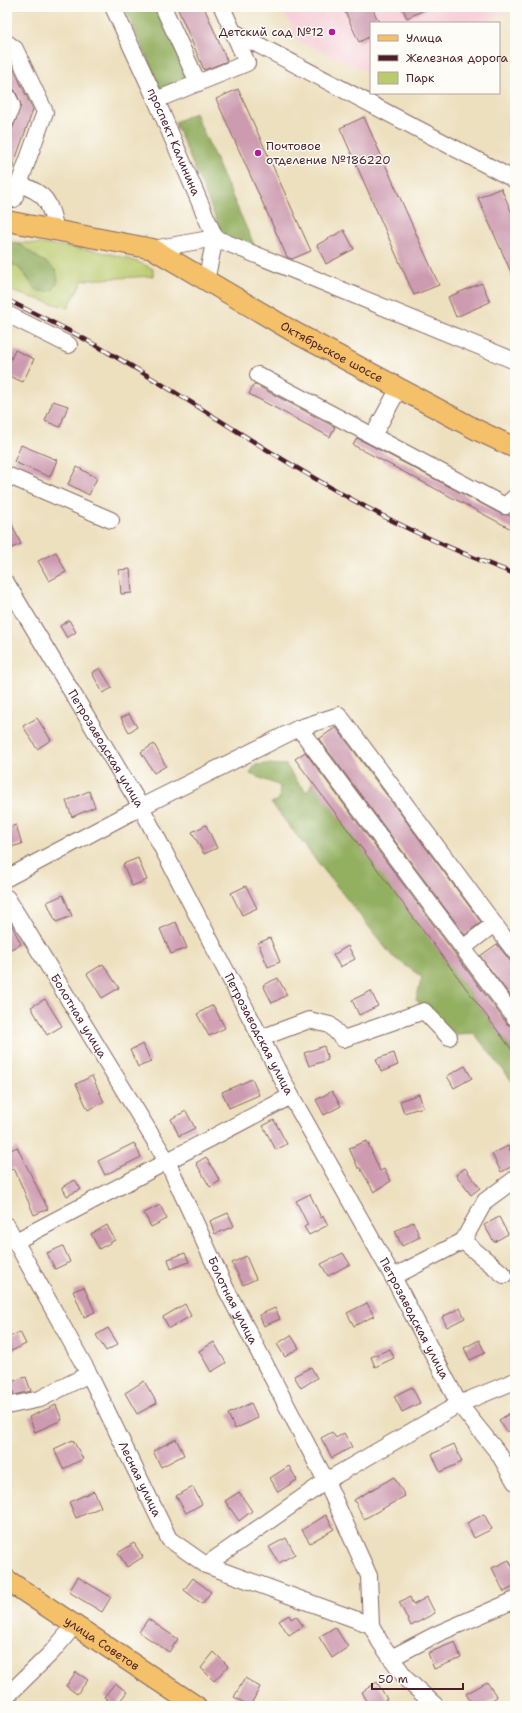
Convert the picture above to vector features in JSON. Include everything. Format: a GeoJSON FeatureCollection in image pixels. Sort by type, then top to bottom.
{"type":"FeatureCollection","features":[{"type":"Feature","properties":{"kind":"main road","name":"Октябрьское шоссе"},"geometry":{"type":"LineString","coordinates":[[7,221],[153,249],[294,332],[477,430],[515,448]]}},
{"type":"Feature","properties":{"kind":"main road","name":"улица Советов"},"geometry":{"type":"LineString","coordinates":[[7,1580],[196,1706]]}},
{"type":"Feature","properties":{"kind":"street","name":"проспект Калинина"},"geometry":{"type":"LineString","coordinates":[[113,7],[156,100],[215,238]]}},
{"type":"Feature","properties":{"kind":"street"},"geometry":{"type":"LineString","coordinates":[[163,7],[198,83]]}},
{"type":"Feature","properties":{"kind":"street"},"geometry":{"type":"LineString","coordinates":[[156,100],[247,64],[222,7]]}},
{"type":"Feature","properties":{"kind":"street"},"geometry":{"type":"LineString","coordinates":[[232,31],[515,180]]}},
{"type":"Feature","properties":{"kind":"street"},"geometry":{"type":"LineString","coordinates":[[7,43],[15,49],[45,112],[14,199],[7,196]]}},
{"type":"Feature","properties":{"kind":"street"},"geometry":{"type":"LineString","coordinates":[[7,95],[12,105],[7,119]]}},
{"type":"Feature","properties":{"kind":"street"},"geometry":{"type":"LineString","coordinates":[[19,184],[36,190],[50,205],[56,230]]}},
{"type":"Feature","properties":{"kind":"street"},"geometry":{"type":"LineString","coordinates":[[206,281],[215,238],[515,361]]}},
{"type":"Feature","properties":{"kind":"street","name":"Октябрьское шоссе"},"geometry":{"type":"LineString","coordinates":[[153,249],[215,238]]}},
{"type":"Feature","properties":{"kind":"street"},"geometry":{"type":"LineString","coordinates":[[7,314],[69,345]]}},
{"type":"Feature","properties":{"kind":"street"},"geometry":{"type":"LineString","coordinates":[[258,375],[373,436],[512,505]]}},
{"type":"Feature","properties":{"kind":"street"},"geometry":{"type":"LineString","coordinates":[[373,436],[399,388]]}},
{"type":"Feature","properties":{"kind":"street"},"geometry":{"type":"LineString","coordinates":[[7,475],[111,520]]}},
{"type":"Feature","properties":{"kind":"street","name":"Петрозаводская улица"},"geometry":{"type":"LineString","coordinates":[[7,584],[141,807],[290,1096],[393,1277],[459,1404],[499,1454],[515,1482]]}},
{"type":"Feature","properties":{"kind":"street"},"geometry":{"type":"LineString","coordinates":[[7,878],[141,807],[299,728],[339,715],[515,952]]}},
{"type":"Feature","properties":{"kind":"street"},"geometry":{"type":"LineString","coordinates":[[299,728],[515,1018]]}},
{"type":"Feature","properties":{"kind":"street","name":"Болотная улица"},"geometry":{"type":"LineString","coordinates":[[7,898],[167,1161],[226,1289],[326,1481],[369,1576],[371,1625],[380,1642],[407,1680],[436,1706]]}},
{"type":"Feature","properties":{"kind":"street"},"geometry":{"type":"LineString","coordinates":[[463,948],[494,924]]}},
{"type":"Feature","properties":{"kind":"street"},"geometry":{"type":"LineString","coordinates":[[261,1038],[310,1020],[330,1025],[343,1038],[424,1011],[449,1037]]}},
{"type":"Feature","properties":{"kind":"street"},"geometry":{"type":"LineString","coordinates":[[16,1241],[290,1096]]}},
{"type":"Feature","properties":{"kind":"street"},"geometry":{"type":"LineString","coordinates":[[393,1277],[463,1241],[485,1201],[515,1179]]}},
{"type":"Feature","properties":{"kind":"street","name":"Лесная улица"},"geometry":{"type":"LineString","coordinates":[[7,1226],[89,1374],[169,1539],[206,1565],[371,1625]]}},
{"type":"Feature","properties":{"kind":"street"},"geometry":{"type":"LineString","coordinates":[[463,1241],[504,1275]]}},
{"type":"Feature","properties":{"kind":"street"},"geometry":{"type":"LineString","coordinates":[[7,1406],[40,1399],[89,1374]]}},
{"type":"Feature","properties":{"kind":"street"},"geometry":{"type":"LineString","coordinates":[[206,1565],[326,1481],[459,1404],[515,1381]]}},
{"type":"Feature","properties":{"kind":"street"},"geometry":{"type":"LineString","coordinates":[[391,1658],[437,1634],[515,1600]]}},
{"type":"Feature","properties":{"kind":"street"},"geometry":{"type":"LineString","coordinates":[[7,1696],[51,1654],[74,1626]]}},
{"type":"Feature","properties":{"kind":"shaded area","name":"Детский сад №12"},"geometry":{"type":"Polygon","coordinates":[[[282,7],[515,7],[515,10],[485,22],[370,22],[370,69],[366,71],[298,41],[282,7]]]}},
{"type":"Feature","properties":{"kind":"green space"},"geometry":{"type":"Polygon","coordinates":[[[125,7],[159,7],[194,83],[164,97],[125,7]]]}},
{"type":"Feature","properties":{"kind":"green space"},"geometry":{"type":"Polygon","coordinates":[[[195,113],[259,256],[224,238],[175,122],[195,113]]]}},
{"type":"Feature","properties":{"kind":"green space"},"geometry":{"type":"Polygon","coordinates":[[[7,241],[22,246],[50,265],[56,271],[58,281],[53,290],[45,292],[40,291],[35,288],[21,270],[14,265],[7,263],[7,241]]]}},
{"type":"Feature","properties":{"kind":"green space"},"geometry":{"type":"Polygon","coordinates":[[[13,242],[103,252],[138,262],[153,269],[153,276],[83,280],[68,308],[7,290],[7,263],[17,266],[37,290],[50,265],[13,242]]]}},
{"type":"Feature","properties":{"kind":"green space"},"geometry":{"type":"Polygon","coordinates":[[[255,765],[286,765],[296,780],[307,792],[313,781],[515,1054],[515,1085],[474,1033],[456,1034],[416,1000],[422,977],[392,956],[271,803],[279,800],[280,786],[250,774],[255,765]]]}},
{"type":"Feature","properties":{"kind":"building"},"geometry":{"type":"Polygon","coordinates":[[[177,7],[204,7],[227,61],[204,70],[177,7]]]}},
{"type":"Feature","properties":{"kind":"building"},"geometry":{"type":"Polygon","coordinates":[[[343,7],[372,7],[379,22],[370,22],[370,36],[359,42],[343,7]]]}},
{"type":"Feature","properties":{"kind":"building"},"geometry":{"type":"Polygon","coordinates":[[[402,7],[430,7],[407,18],[402,7]]]}},
{"type":"Feature","properties":{"kind":"building"},"geometry":{"type":"Polygon","coordinates":[[[7,55],[33,110],[8,180],[7,145],[21,105],[15,90],[7,85],[7,55]]]}},
{"type":"Feature","properties":{"kind":"building"},"geometry":{"type":"Polygon","coordinates":[[[238,89],[311,251],[292,259],[287,257],[216,99],[238,89]]]}},
{"type":"Feature","properties":{"kind":"building"},"geometry":{"type":"Polygon","coordinates":[[[364,117],[439,285],[414,295],[340,128],[364,117]]]}},
{"type":"Feature","properties":{"kind":"building"},"geometry":{"type":"Polygon","coordinates":[[[501,188],[515,220],[515,281],[478,198],[501,188]]]}},
{"type":"Feature","properties":{"kind":"building"},"geometry":{"type":"Polygon","coordinates":[[[344,230],[354,249],[326,264],[317,245],[344,230]]]}},
{"type":"Feature","properties":{"kind":"building"},"geometry":{"type":"Polygon","coordinates":[[[482,283],[490,302],[456,317],[448,297],[482,283]]]}},
{"type":"Feature","properties":{"kind":"building"},"geometry":{"type":"Polygon","coordinates":[[[15,350],[34,359],[23,382],[7,375],[7,368],[15,350]]]}},
{"type":"Feature","properties":{"kind":"building"},"geometry":{"type":"Polygon","coordinates":[[[254,384],[335,427],[330,437],[249,394],[254,384]]]}},
{"type":"Feature","properties":{"kind":"building"},"geometry":{"type":"Polygon","coordinates":[[[53,401],[68,406],[60,427],[45,421],[53,401]]]}},
{"type":"Feature","properties":{"kind":"building"},"geometry":{"type":"Polygon","coordinates":[[[357,438],[501,514],[508,515],[515,519],[515,531],[353,445],[357,438]]]}},
{"type":"Feature","properties":{"kind":"building"},"geometry":{"type":"Polygon","coordinates":[[[21,445],[57,460],[50,477],[14,462],[21,445]]]}},
{"type":"Feature","properties":{"kind":"building"},"geometry":{"type":"Polygon","coordinates":[[[77,467],[97,478],[89,495],[68,484],[77,467]]]}},
{"type":"Feature","properties":{"kind":"building"},"geometry":{"type":"Polygon","coordinates":[[[7,514],[21,544],[7,550],[7,514]]]}},
{"type":"Feature","properties":{"kind":"building"},"geometry":{"type":"Polygon","coordinates":[[[56,552],[66,572],[49,581],[38,561],[56,552]]]}},
{"type":"Feature","properties":{"kind":"building"},"geometry":{"type":"Polygon","coordinates":[[[130,569],[132,593],[121,594],[119,570],[130,569]]]}},
{"type":"Feature","properties":{"kind":"building"},"geometry":{"type":"Polygon","coordinates":[[[69,620],[76,632],[67,638],[60,626],[69,620]]]}},
{"type":"Feature","properties":{"kind":"building"},"geometry":{"type":"Polygon","coordinates":[[[100,668],[112,688],[103,693],[92,673],[100,668]]]}},
{"type":"Feature","properties":{"kind":"building"},"geometry":{"type":"Polygon","coordinates":[[[129,714],[137,727],[129,732],[121,718],[129,714]]]}},
{"type":"Feature","properties":{"kind":"building"},"geometry":{"type":"Polygon","coordinates":[[[37,718],[51,740],[37,749],[23,726],[37,718]]]}},
{"type":"Feature","properties":{"kind":"building"},"geometry":{"type":"Polygon","coordinates":[[[336,727],[481,922],[465,935],[319,739],[336,727]]]}},
{"type":"Feature","properties":{"kind":"building"},"geometry":{"type":"Polygon","coordinates":[[[154,744],[166,766],[154,773],[141,752],[154,744]]]}},
{"type":"Feature","properties":{"kind":"building"},"geometry":{"type":"Polygon","coordinates":[[[305,752],[507,1024],[515,1027],[515,1054],[295,759],[305,752]]]}},
{"type":"Feature","properties":{"kind":"building"},"geometry":{"type":"Polygon","coordinates":[[[89,791],[95,807],[72,817],[66,801],[89,791]]]}},
{"type":"Feature","properties":{"kind":"building"},"geometry":{"type":"Polygon","coordinates":[[[16,825],[22,844],[7,848],[7,828],[16,825]]]}},
{"type":"Feature","properties":{"kind":"building"},"geometry":{"type":"Polygon","coordinates":[[[206,825],[217,848],[204,854],[192,832],[206,825]]]}},
{"type":"Feature","properties":{"kind":"building"},"geometry":{"type":"Polygon","coordinates":[[[138,858],[147,880],[132,886],[123,864],[138,858]]]}},
{"type":"Feature","properties":{"kind":"building"},"geometry":{"type":"Polygon","coordinates":[[[246,886],[257,908],[242,915],[231,893],[246,886]]]}},
{"type":"Feature","properties":{"kind":"building"},"geometry":{"type":"Polygon","coordinates":[[[63,895],[72,916],[56,922],[47,902],[63,895]]]}},
{"type":"Feature","properties":{"kind":"building"},"geometry":{"type":"Polygon","coordinates":[[[7,916],[21,944],[7,951],[7,916]]]}},
{"type":"Feature","properties":{"kind":"building"},"geometry":{"type":"Polygon","coordinates":[[[176,922],[187,948],[171,954],[160,929],[176,922]]]}},
{"type":"Feature","properties":{"kind":"building"},"geometry":{"type":"Polygon","coordinates":[[[270,938],[280,962],[268,967],[258,943],[270,938]]]}},
{"type":"Feature","properties":{"kind":"building"},"geometry":{"type":"Polygon","coordinates":[[[497,944],[515,967],[515,1002],[480,956],[497,944]]]}},
{"type":"Feature","properties":{"kind":"building"},"geometry":{"type":"Polygon","coordinates":[[[348,946],[355,959],[340,967],[333,955],[348,946]]]}},
{"type":"Feature","properties":{"kind":"building"},"geometry":{"type":"Polygon","coordinates":[[[103,964],[119,988],[102,998],[87,974],[103,964]]]}},
{"type":"Feature","properties":{"kind":"building"},"geometry":{"type":"Polygon","coordinates":[[[278,978],[287,995],[272,1003],[263,985],[278,978]]]}},
{"type":"Feature","properties":{"kind":"building"},"geometry":{"type":"Polygon","coordinates":[[[371,991],[378,1006],[359,1015],[352,1000],[371,991]]]}},
{"type":"Feature","properties":{"kind":"building"},"geometry":{"type":"Polygon","coordinates":[[[45,999],[62,1026],[47,1035],[31,1007],[45,999]]]}},
{"type":"Feature","properties":{"kind":"building"},"geometry":{"type":"Polygon","coordinates":[[[213,1005],[225,1028],[209,1036],[197,1014],[213,1005]]]}},
{"type":"Feature","properties":{"kind":"building"},"geometry":{"type":"Polygon","coordinates":[[[143,1044],[151,1062],[138,1067],[130,1050],[143,1044]]]}},
{"type":"Feature","properties":{"kind":"building"},"geometry":{"type":"Polygon","coordinates":[[[324,1046],[328,1060],[309,1066],[304,1053],[324,1046]]]}},
{"type":"Feature","properties":{"kind":"building"},"geometry":{"type":"Polygon","coordinates":[[[394,1053],[398,1065],[381,1072],[376,1059],[394,1053]]]}},
{"type":"Feature","properties":{"kind":"building"},"geometry":{"type":"Polygon","coordinates":[[[465,1066],[472,1078],[454,1088],[447,1076],[465,1066]]]}},
{"type":"Feature","properties":{"kind":"building"},"geometry":{"type":"Polygon","coordinates":[[[92,1076],[104,1102],[88,1110],[76,1084],[92,1076]]]}},
{"type":"Feature","properties":{"kind":"building"},"geometry":{"type":"Polygon","coordinates":[[[252,1079],[259,1095],[229,1108],[222,1092],[252,1079]]]}},
{"type":"Feature","properties":{"kind":"building"},"geometry":{"type":"Polygon","coordinates":[[[332,1091],[341,1106],[324,1115],[316,1100],[332,1091]]]}},
{"type":"Feature","properties":{"kind":"building"},"geometry":{"type":"Polygon","coordinates":[[[419,1094],[423,1107],[404,1113],[400,1101],[419,1094]]]}},
{"type":"Feature","properties":{"kind":"building"},"geometry":{"type":"Polygon","coordinates":[[[186,1111],[195,1128],[179,1136],[171,1119],[186,1111]]]}},
{"type":"Feature","properties":{"kind":"building"},"geometry":{"type":"Polygon","coordinates":[[[274,1120],[287,1144],[276,1150],[263,1126],[274,1120]]]}},
{"type":"Feature","properties":{"kind":"building"},"geometry":{"type":"Polygon","coordinates":[[[367,1141],[380,1171],[384,1169],[391,1181],[374,1192],[360,1168],[358,1168],[349,1148],[367,1141]]]}},
{"type":"Feature","properties":{"kind":"building"},"geometry":{"type":"Polygon","coordinates":[[[134,1143],[141,1157],[105,1175],[98,1161],[134,1143]]]}},
{"type":"Feature","properties":{"kind":"building"},"geometry":{"type":"Polygon","coordinates":[[[508,1146],[515,1161],[515,1165],[501,1172],[492,1154],[508,1146]]]}},
{"type":"Feature","properties":{"kind":"building"},"geometry":{"type":"Polygon","coordinates":[[[17,1147],[48,1209],[34,1215],[14,1168],[11,1170],[7,1161],[7,1152],[17,1147]]]}},
{"type":"Feature","properties":{"kind":"building"},"geometry":{"type":"Polygon","coordinates":[[[206,1157],[220,1181],[210,1187],[196,1163],[206,1157]]]}},
{"type":"Feature","properties":{"kind":"building"},"geometry":{"type":"Polygon","coordinates":[[[465,1168],[480,1188],[471,1195],[456,1175],[465,1168]]]}},
{"type":"Feature","properties":{"kind":"building"},"geometry":{"type":"Polygon","coordinates":[[[75,1180],[81,1189],[67,1196],[62,1187],[75,1180]]]}},
{"type":"Feature","properties":{"kind":"building"},"geometry":{"type":"Polygon","coordinates":[[[310,1194],[321,1218],[323,1216],[328,1225],[309,1235],[304,1227],[308,1225],[296,1201],[310,1194]]]}},
{"type":"Feature","properties":{"kind":"building"},"geometry":{"type":"Polygon","coordinates":[[[160,1205],[167,1219],[151,1227],[144,1213],[160,1205]]]}},
{"type":"Feature","properties":{"kind":"building"},"geometry":{"type":"Polygon","coordinates":[[[228,1213],[234,1226],[215,1234],[210,1221],[228,1213]]]}},
{"type":"Feature","properties":{"kind":"building"},"geometry":{"type":"Polygon","coordinates":[[[499,1217],[508,1234],[494,1242],[484,1225],[499,1217]]]}},
{"type":"Feature","properties":{"kind":"building"},"geometry":{"type":"Polygon","coordinates":[[[413,1222],[420,1237],[402,1246],[395,1231],[413,1222]]]}},
{"type":"Feature","properties":{"kind":"building"},"geometry":{"type":"Polygon","coordinates":[[[107,1225],[115,1240],[99,1249],[91,1234],[107,1225]]]}},
{"type":"Feature","properties":{"kind":"building"},"geometry":{"type":"Polygon","coordinates":[[[63,1246],[70,1262],[55,1269],[47,1253],[63,1246]]]}},
{"type":"Feature","properties":{"kind":"building"},"geometry":{"type":"Polygon","coordinates":[[[185,1253],[189,1262],[171,1269],[168,1259],[185,1253]]]}},
{"type":"Feature","properties":{"kind":"building"},"geometry":{"type":"Polygon","coordinates":[[[343,1253],[350,1264],[328,1276],[321,1264],[343,1253]]]}},
{"type":"Feature","properties":{"kind":"building"},"geometry":{"type":"Polygon","coordinates":[[[246,1256],[256,1279],[243,1285],[232,1263],[246,1256]]]}},
{"type":"Feature","properties":{"kind":"building"},"geometry":{"type":"Polygon","coordinates":[[[84,1287],[95,1312],[84,1317],[73,1291],[84,1287]]]}},
{"type":"Feature","properties":{"kind":"building"},"geometry":{"type":"Polygon","coordinates":[[[367,1303],[374,1316],[354,1326],[347,1313],[367,1303]]]}},
{"type":"Feature","properties":{"kind":"building"},"geometry":{"type":"Polygon","coordinates":[[[185,1304],[191,1316],[169,1328],[163,1317],[185,1304]]]}},
{"type":"Feature","properties":{"kind":"building"},"geometry":{"type":"Polygon","coordinates":[[[275,1308],[280,1319],[264,1326],[259,1315],[275,1308]]]}},
{"type":"Feature","properties":{"kind":"building"},"geometry":{"type":"Polygon","coordinates":[[[460,1308],[465,1318],[447,1327],[442,1317],[460,1308]]]}},
{"type":"Feature","properties":{"kind":"building"},"geometry":{"type":"Polygon","coordinates":[[[108,1328],[118,1344],[106,1351],[96,1335],[108,1328]]]}},
{"type":"Feature","properties":{"kind":"building"},"geometry":{"type":"Polygon","coordinates":[[[20,1332],[26,1344],[7,1353],[7,1338],[20,1332]]]}},
{"type":"Feature","properties":{"kind":"building"},"geometry":{"type":"Polygon","coordinates":[[[291,1335],[299,1348],[285,1357],[277,1344],[291,1335]]]}},
{"type":"Feature","properties":{"kind":"building"},"geometry":{"type":"Polygon","coordinates":[[[479,1340],[485,1353],[470,1360],[464,1348],[479,1340]]]}},
{"type":"Feature","properties":{"kind":"building"},"geometry":{"type":"Polygon","coordinates":[[[214,1342],[226,1363],[211,1372],[199,1351],[214,1342]]]}},
{"type":"Feature","properties":{"kind":"building"},"geometry":{"type":"Polygon","coordinates":[[[390,1349],[394,1358],[375,1367],[371,1357],[390,1349]]]}},
{"type":"Feature","properties":{"kind":"building"},"geometry":{"type":"Polygon","coordinates":[[[311,1367],[317,1378],[301,1388],[294,1376],[311,1367]]]}},
{"type":"Feature","properties":{"kind":"building"},"geometry":{"type":"Polygon","coordinates":[[[26,1377],[31,1391],[14,1395],[10,1382],[26,1377]]]}},
{"type":"Feature","properties":{"kind":"building"},"geometry":{"type":"Polygon","coordinates":[[[144,1381],[157,1403],[137,1414],[125,1393],[144,1381]]]}},
{"type":"Feature","properties":{"kind":"building"},"geometry":{"type":"Polygon","coordinates":[[[412,1387],[420,1403],[402,1412],[394,1396],[412,1387]]]}},
{"type":"Feature","properties":{"kind":"building"},"geometry":{"type":"Polygon","coordinates":[[[251,1403],[258,1418],[235,1429],[228,1414],[251,1403]]]}},
{"type":"Feature","properties":{"kind":"building"},"geometry":{"type":"Polygon","coordinates":[[[56,1405],[62,1420],[35,1432],[29,1417],[56,1405]]]}},
{"type":"Feature","properties":{"kind":"building"},"geometry":{"type":"Polygon","coordinates":[[[515,1410],[515,1427],[507,1432],[499,1420],[515,1410]]]}},
{"type":"Feature","properties":{"kind":"building"},"geometry":{"type":"Polygon","coordinates":[[[332,1432],[336,1438],[344,1433],[352,1447],[332,1458],[321,1438],[332,1432]]]}},
{"type":"Feature","properties":{"kind":"building"},"geometry":{"type":"Polygon","coordinates":[[[176,1439],[184,1455],[161,1467],[153,1451],[176,1439]]]}},
{"type":"Feature","properties":{"kind":"building"},"geometry":{"type":"Polygon","coordinates":[[[73,1440],[83,1459],[63,1469],[54,1449],[73,1440]]]}},
{"type":"Feature","properties":{"kind":"building"},"geometry":{"type":"Polygon","coordinates":[[[454,1444],[462,1462],[440,1472],[432,1454],[454,1444]]]}},
{"type":"Feature","properties":{"kind":"building"},"geometry":{"type":"Polygon","coordinates":[[[289,1466],[297,1480],[278,1492],[270,1478],[289,1466]]]}},
{"type":"Feature","properties":{"kind":"building"},"geometry":{"type":"Polygon","coordinates":[[[394,1477],[405,1496],[364,1519],[354,1500],[394,1477]]]}},
{"type":"Feature","properties":{"kind":"building"},"geometry":{"type":"Polygon","coordinates":[[[193,1487],[202,1504],[186,1513],[176,1496],[193,1487]]]}},
{"type":"Feature","properties":{"kind":"building"},"geometry":{"type":"Polygon","coordinates":[[[94,1491],[101,1507],[76,1518],[69,1502],[94,1491]]]}},
{"type":"Feature","properties":{"kind":"building"},"geometry":{"type":"Polygon","coordinates":[[[239,1492],[252,1511],[239,1521],[225,1501],[239,1492]]]}},
{"type":"Feature","properties":{"kind":"building"},"geometry":{"type":"Polygon","coordinates":[[[484,1514],[492,1529],[474,1538],[467,1523],[484,1514]]]}},
{"type":"Feature","properties":{"kind":"building"},"geometry":{"type":"Polygon","coordinates":[[[326,1515],[334,1529],[310,1543],[302,1530],[326,1515]]]}},
{"type":"Feature","properties":{"kind":"building"},"geometry":{"type":"Polygon","coordinates":[[[286,1538],[295,1554],[279,1563],[269,1547],[286,1538]]]}},
{"type":"Feature","properties":{"kind":"building"},"geometry":{"type":"Polygon","coordinates":[[[134,1543],[143,1557],[127,1567],[118,1553],[134,1543]]]}},
{"type":"Feature","properties":{"kind":"building"},"geometry":{"type":"Polygon","coordinates":[[[509,1560],[515,1573],[515,1586],[504,1592],[492,1568],[509,1560]]]}},
{"type":"Feature","properties":{"kind":"building"},"geometry":{"type":"Polygon","coordinates":[[[78,1577],[111,1597],[102,1612],[69,1592],[78,1577]]]}},
{"type":"Feature","properties":{"kind":"building"},"geometry":{"type":"Polygon","coordinates":[[[193,1578],[211,1592],[202,1604],[184,1590],[193,1578]]]}},
{"type":"Feature","properties":{"kind":"building"},"geometry":{"type":"Polygon","coordinates":[[[410,1597],[413,1605],[427,1597],[435,1613],[411,1626],[399,1602],[410,1597]]]}},
{"type":"Feature","properties":{"kind":"building"},"geometry":{"type":"Polygon","coordinates":[[[289,1615],[291,1619],[296,1616],[303,1626],[289,1635],[279,1621],[289,1615]]]}},
{"type":"Feature","properties":{"kind":"building"},"geometry":{"type":"Polygon","coordinates":[[[148,1619],[178,1639],[169,1652],[139,1632],[148,1619]]]}},
{"type":"Feature","properties":{"kind":"building"},"geometry":{"type":"Polygon","coordinates":[[[335,1627],[348,1647],[332,1658],[319,1637],[335,1627]]]}},
{"type":"Feature","properties":{"kind":"building"},"geometry":{"type":"Polygon","coordinates":[[[455,1642],[461,1658],[434,1669],[428,1653],[455,1642]]]}},
{"type":"Feature","properties":{"kind":"building"},"geometry":{"type":"Polygon","coordinates":[[[214,1652],[228,1666],[214,1681],[201,1668],[214,1652]]]}},
{"type":"Feature","properties":{"kind":"building"},"geometry":{"type":"Polygon","coordinates":[[[76,1672],[88,1680],[77,1694],[66,1686],[76,1672]]]}},
{"type":"Feature","properties":{"kind":"building"},"geometry":{"type":"Polygon","coordinates":[[[245,1678],[260,1687],[250,1706],[234,1697],[245,1678]]]}},
{"type":"Feature","properties":{"kind":"building"},"geometry":{"type":"Polygon","coordinates":[[[377,1682],[387,1699],[375,1706],[370,1706],[362,1692],[377,1682]]]}},
{"type":"Feature","properties":{"kind":"building"},"geometry":{"type":"Polygon","coordinates":[[[487,1682],[497,1697],[482,1706],[473,1706],[466,1694],[487,1682]]]}},
{"type":"Feature","properties":{"kind":"building"},"geometry":{"type":"Polygon","coordinates":[[[115,1683],[127,1692],[116,1706],[104,1697],[115,1683]]]}},
{"type":"Feature","properties":{"kind":"railway"},"geometry":{"type":"LineString","coordinates":[[7,300],[59,325],[97,346],[170,389],[291,465],[373,511],[433,540],[515,574]]}},
{"type":"Feature","properties":{"kind":"place","name":"Детский сад №12"},"geometry":{"type":"Point","coordinates":[332,32]}},
{"type":"Feature","properties":{"kind":"place","name":"Почтовое отделение №186220"},"geometry":{"type":"Point","coordinates":[258,153]}}]}
